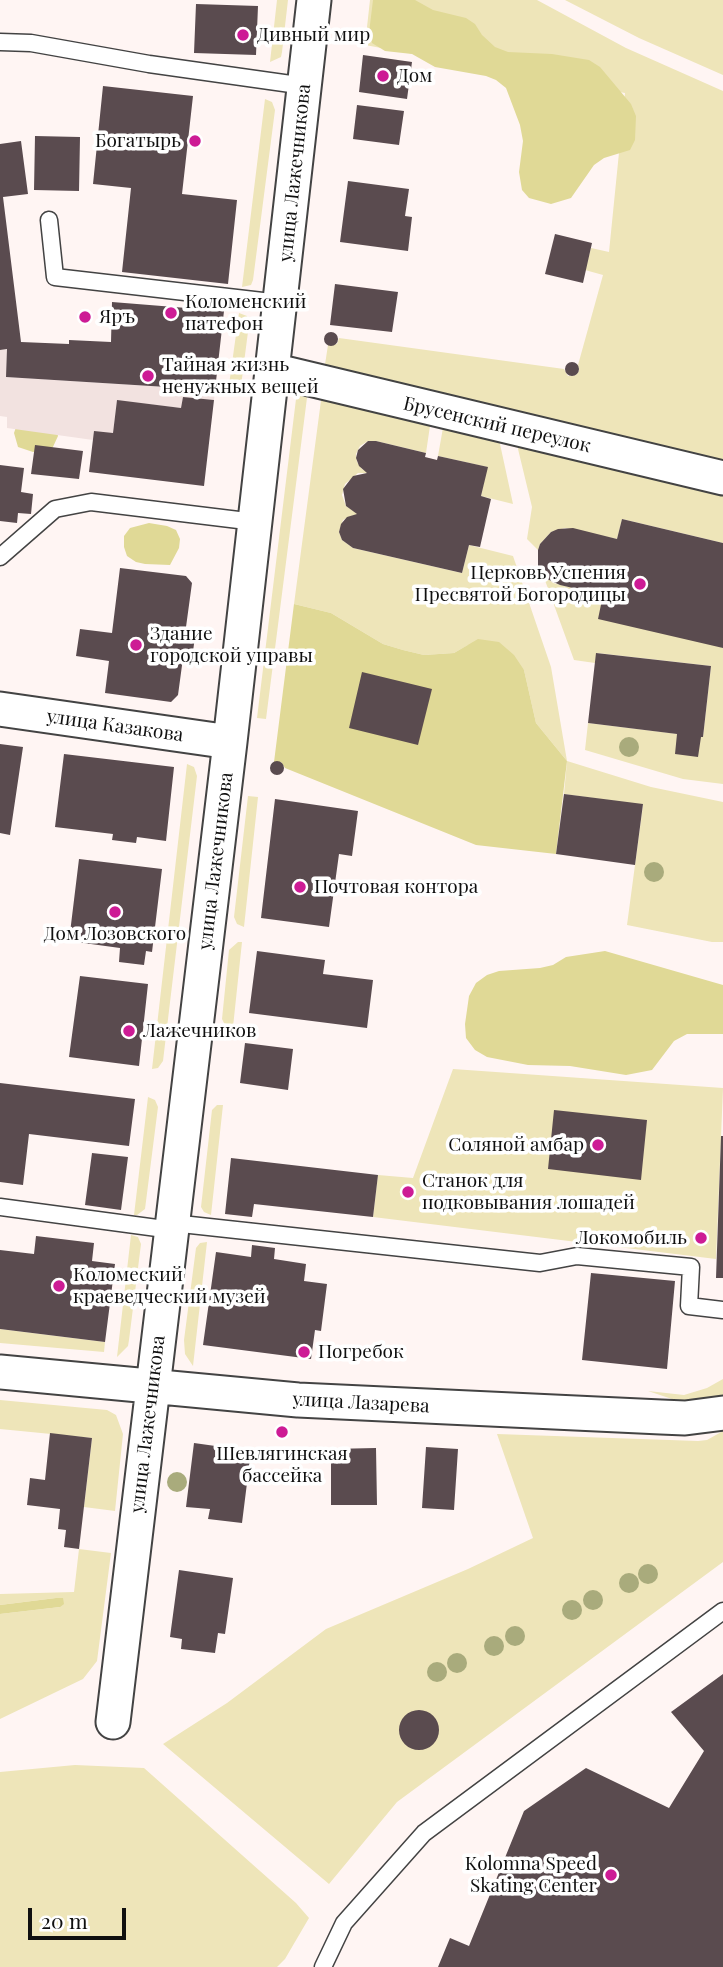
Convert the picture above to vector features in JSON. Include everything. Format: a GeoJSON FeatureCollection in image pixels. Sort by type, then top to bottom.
{"type":"FeatureCollection","features":[{"type":"Feature","properties":{"kind":"street","name":"улица Лажечникова"},"geometry":{"type":"LineString","coordinates":[[113,1722],[230,742],[314,0]]}},
{"type":"Feature","properties":{"kind":"street","name":"Брусенский переулок"},"geometry":{"type":"LineString","coordinates":[[272,370],[723,478]]}},
{"type":"Feature","properties":{"kind":"street","name":"улица Казакова"},"geometry":{"type":"LineString","coordinates":[[0,709],[230,742]]}},
{"type":"Feature","properties":{"kind":"street","name":"улица Лазарева"},"geometry":{"type":"LineString","coordinates":[[0,1372],[298,1400],[685,1418],[723,1413]]}},
{"type":"Feature","properties":{"kind":"lane"},"geometry":{"type":"LineString","coordinates":[[0,42],[31,43],[149,64],[303,101]]}},
{"type":"Feature","properties":{"kind":"lane"},"geometry":{"type":"LineString","coordinates":[[49,220],[55,277],[280,303]]}},
{"type":"Feature","properties":{"kind":"lane"},"geometry":{"type":"LineString","coordinates":[[0,557],[55,509],[91,502],[255,522]]}},
{"type":"Feature","properties":{"kind":"lane"},"geometry":{"type":"LineString","coordinates":[[0,1207],[540,1263],[577,1256],[691,1267],[689,1306],[723,1310]]}},
{"type":"Feature","properties":{"kind":"lane"},"geometry":{"type":"LineString","coordinates":[[323,1967],[344,1923],[424,1833],[723,1611]]}},
{"type":"Feature","properties":{"kind":"shaded area"},"geometry":{"type":"Polygon","coordinates":[[[277,0],[288,0],[281,57],[270,62],[277,0]]]}},
{"type":"Feature","properties":{"kind":"shaded area"},"geometry":{"type":"Polygon","coordinates":[[[370,0],[537,0],[626,48],[723,91],[723,467],[324,371],[328,345],[337,344],[339,338],[564,369],[568,376],[576,375],[603,275],[585,270],[591,248],[609,252],[625,93],[365,45],[370,0]]]}},
{"type":"Feature","properties":{"kind":"shaded area"},"geometry":{"type":"Polygon","coordinates":[[[373,0],[415,0],[433,10],[466,18],[475,24],[495,47],[508,52],[552,54],[589,60],[600,67],[631,104],[636,116],[635,140],[630,150],[604,158],[594,165],[571,198],[551,204],[529,198],[522,190],[519,172],[523,141],[520,125],[506,88],[486,76],[435,67],[412,54],[385,51],[372,43],[369,33],[373,0]]]}},
{"type":"Feature","properties":{"kind":"shaded area"},"geometry":{"type":"Polygon","coordinates":[[[565,0],[723,0],[723,75],[639,38],[565,0]]]}},
{"type":"Feature","properties":{"kind":"shaded area"},"geometry":{"type":"Polygon","coordinates":[[[265,99],[272,102],[275,110],[253,280],[251,285],[242,287],[265,99]]]}},
{"type":"Feature","properties":{"kind":"shaded area"},"geometry":{"type":"Polygon","coordinates":[[[239,313],[247,316],[249,324],[241,386],[228,392],[239,313]]]}},
{"type":"Feature","properties":{"kind":"shaded area"},"geometry":{"type":"Polygon","coordinates":[[[7,349],[7,377],[215,390],[214,400],[183,397],[181,408],[117,401],[113,433],[93,440],[7,428],[7,417],[0,416],[0,350],[7,349]]]}},
{"type":"Feature","properties":{"kind":"shaded area"},"geometry":{"type":"Polygon","coordinates":[[[308,390],[266,719],[257,718],[296,399],[300,393],[308,390]]]}},
{"type":"Feature","properties":{"kind":"shaded area"},"geometry":{"type":"Polygon","coordinates":[[[322,393],[431,419],[426,453],[376,441],[368,441],[360,446],[356,454],[357,462],[369,473],[358,473],[345,484],[342,495],[346,506],[360,515],[343,520],[339,532],[342,540],[353,548],[462,573],[469,545],[513,556],[551,667],[567,761],[536,723],[524,670],[468,645],[454,653],[424,655],[403,650],[383,644],[331,613],[294,604],[322,393]]]}},
{"type":"Feature","properties":{"kind":"shaded area"},"geometry":{"type":"Polygon","coordinates":[[[18,421],[55,423],[58,436],[52,449],[33,452],[18,447],[14,433],[18,421]]]}},
{"type":"Feature","properties":{"kind":"shaded area"},"geometry":{"type":"Polygon","coordinates":[[[444,422],[494,435],[500,444],[513,504],[481,496],[487,467],[438,456],[444,422]]]}},
{"type":"Feature","properties":{"kind":"shaded area"},"geometry":{"type":"Polygon","coordinates":[[[519,444],[723,490],[723,543],[622,519],[617,539],[565,528],[551,532],[538,550],[527,539],[532,507],[519,444]]]}},
{"type":"Feature","properties":{"kind":"shaded area"},"geometry":{"type":"Polygon","coordinates":[[[149,523],[176,530],[180,539],[179,548],[170,565],[145,564],[127,556],[124,536],[130,528],[149,523]]]}},
{"type":"Feature","properties":{"kind":"shaded area"},"geometry":{"type":"Polygon","coordinates":[[[542,572],[553,583],[603,595],[723,648],[723,784],[683,779],[585,750],[588,723],[703,737],[711,666],[597,653],[595,663],[574,660],[542,572]]]}},
{"type":"Feature","properties":{"kind":"shaded area"},"geometry":{"type":"Polygon","coordinates":[[[294,604],[331,613],[383,644],[424,655],[454,653],[478,639],[499,642],[514,655],[524,670],[536,723],[567,761],[556,854],[476,845],[285,768],[281,762],[274,762],[294,604]]]}},
{"type":"Feature","properties":{"kind":"shaded area"},"geometry":{"type":"Polygon","coordinates":[[[567,761],[651,787],[723,802],[723,942],[627,925],[643,805],[564,794],[567,761]]]}},
{"type":"Feature","properties":{"kind":"shaded area"},"geometry":{"type":"Polygon","coordinates":[[[187,764],[194,767],[197,776],[163,1061],[158,1068],[152,1069],[187,764]]]}},
{"type":"Feature","properties":{"kind":"shaded area"},"geometry":{"type":"Polygon","coordinates":[[[248,796],[258,797],[244,927],[237,924],[234,917],[248,796]]]}},
{"type":"Feature","properties":{"kind":"shaded area"},"geometry":{"type":"Polygon","coordinates":[[[242,942],[233,1027],[225,1025],[222,1019],[229,950],[242,942]]]}},
{"type":"Feature","properties":{"kind":"shaded area"},"geometry":{"type":"Polygon","coordinates":[[[605,951],[723,985],[723,1034],[687,1034],[674,1041],[652,1070],[626,1075],[570,1066],[528,1065],[487,1057],[475,1050],[466,1038],[469,996],[476,983],[487,975],[499,971],[540,968],[553,965],[566,957],[605,951]]]}},
{"type":"Feature","properties":{"kind":"shaded area"},"geometry":{"type":"Polygon","coordinates":[[[453,1069],[723,1088],[716,1259],[373,1217],[378,1175],[413,1178],[453,1069]]]}},
{"type":"Feature","properties":{"kind":"shaded area"},"geometry":{"type":"Polygon","coordinates":[[[148,1097],[155,1100],[158,1107],[145,1209],[134,1215],[148,1097]]]}},
{"type":"Feature","properties":{"kind":"shaded area"},"geometry":{"type":"Polygon","coordinates":[[[217,1105],[223,1105],[211,1215],[201,1207],[212,1110],[217,1105]]]}},
{"type":"Feature","properties":{"kind":"shaded area"},"geometry":{"type":"Polygon","coordinates":[[[131,1235],[138,1237],[141,1244],[128,1346],[117,1357],[131,1235]]]}},
{"type":"Feature","properties":{"kind":"shaded area"},"geometry":{"type":"Polygon","coordinates":[[[207,1242],[193,1366],[185,1354],[184,1340],[196,1248],[200,1243],[207,1242]]]}},
{"type":"Feature","properties":{"kind":"shaded area"},"geometry":{"type":"Polygon","coordinates":[[[0,1329],[105,1342],[104,1352],[0,1343],[0,1329]]]}},
{"type":"Feature","properties":{"kind":"shaded area"},"geometry":{"type":"Polygon","coordinates":[[[723,1379],[723,1395],[696,1402],[672,1399],[648,1391],[684,1395],[707,1388],[723,1379]]]}},
{"type":"Feature","properties":{"kind":"shaded area"},"geometry":{"type":"Polygon","coordinates":[[[0,1400],[107,1410],[116,1415],[123,1434],[115,1511],[84,1507],[92,1438],[0,1429],[0,1400]]]}},
{"type":"Feature","properties":{"kind":"shaded area"},"geometry":{"type":"Polygon","coordinates":[[[723,1431],[723,1562],[397,1802],[329,1884],[163,1744],[227,1703],[326,1629],[468,1569],[533,1538],[497,1434],[698,1441],[707,1440],[723,1431]]]}},
{"type":"Feature","properties":{"kind":"shaded area"},"geometry":{"type":"Polygon","coordinates":[[[79,1549],[111,1553],[97,1661],[83,1679],[0,1719],[0,1614],[60,1607],[56,1598],[0,1605],[0,1594],[74,1592],[79,1549]]]}},
{"type":"Feature","properties":{"kind":"shaded area"},"geometry":{"type":"Polygon","coordinates":[[[63,1598],[64,1604],[60,1607],[0,1614],[0,1605],[63,1598]]]}},
{"type":"Feature","properties":{"kind":"shaded area"},"geometry":{"type":"Polygon","coordinates":[[[75,1765],[144,1768],[296,1903],[309,1918],[285,1959],[277,1967],[0,1967],[0,1772],[75,1765]]]}},
{"type":"Feature","properties":{"kind":"building"},"geometry":{"type":"Polygon","coordinates":[[[196,4],[258,6],[256,55],[194,53],[196,4]]]}},
{"type":"Feature","properties":{"kind":"building"},"geometry":{"type":"Polygon","coordinates":[[[363,55],[412,62],[407,99],[359,92],[363,55]]]}},
{"type":"Feature","properties":{"kind":"building"},"geometry":{"type":"Polygon","coordinates":[[[103,86],[193,96],[182,194],[237,200],[228,284],[122,272],[131,188],[93,184],[103,86]]]}},
{"type":"Feature","properties":{"kind":"building"},"geometry":{"type":"Polygon","coordinates":[[[357,105],[404,111],[399,145],[353,139],[357,105]]]}},
{"type":"Feature","properties":{"kind":"building"},"geometry":{"type":"Polygon","coordinates":[[[35,136],[80,137],[79,191],[34,190],[35,136]]]}},
{"type":"Feature","properties":{"kind":"building"},"geometry":{"type":"Polygon","coordinates":[[[21,141],[28,194],[3,197],[21,342],[111,342],[112,302],[224,311],[215,390],[6,377],[7,349],[0,350],[0,144],[21,141]]]}},
{"type":"Feature","properties":{"kind":"building"},"geometry":{"type":"Polygon","coordinates":[[[348,181],[409,189],[405,216],[412,217],[408,251],[340,242],[348,181]]]}},
{"type":"Feature","properties":{"kind":"building"},"geometry":{"type":"Polygon","coordinates":[[[555,234],[592,243],[583,283],[545,274],[555,234]]]}},
{"type":"Feature","properties":{"kind":"building"},"geometry":{"type":"Polygon","coordinates":[[[335,284],[398,292],[392,332],[330,325],[335,284]]]}},
{"type":"Feature","properties":{"kind":"building"},"geometry":{"type":"Polygon","coordinates":[[[328,332],[334,332],[338,339],[334,346],[328,346],[324,342],[324,336],[328,332]]]}},
{"type":"Feature","properties":{"kind":"building"},"geometry":{"type":"Polygon","coordinates":[[[569,362],[575,362],[579,369],[575,376],[569,376],[565,372],[565,366],[569,362]]]}},
{"type":"Feature","properties":{"kind":"building"},"geometry":{"type":"Polygon","coordinates":[[[183,397],[214,400],[204,486],[89,472],[94,431],[113,433],[117,400],[181,408],[183,397]]]}},
{"type":"Feature","properties":{"kind":"building"},"geometry":{"type":"Polygon","coordinates":[[[368,441],[426,453],[425,457],[437,460],[438,456],[488,467],[481,496],[491,499],[480,547],[469,545],[462,573],[353,548],[342,540],[339,532],[341,524],[347,517],[357,514],[346,506],[343,489],[353,476],[367,473],[359,466],[356,458],[358,450],[368,441]]]}},
{"type":"Feature","properties":{"kind":"building"},"geometry":{"type":"Polygon","coordinates":[[[35,445],[83,451],[79,479],[31,474],[35,445]]]}},
{"type":"Feature","properties":{"kind":"building"},"geometry":{"type":"Polygon","coordinates":[[[0,465],[24,468],[21,492],[33,494],[31,514],[18,513],[17,523],[0,521],[0,465]]]}},
{"type":"Feature","properties":{"kind":"building","name":"Церковь Успения Пресвятой Богородицы"},"geometry":{"type":"Polygon","coordinates":[[[622,519],[723,543],[723,648],[598,619],[603,595],[560,585],[547,579],[538,566],[540,544],[551,532],[573,528],[617,539],[622,519]]]}},
{"type":"Feature","properties":{"kind":"building","name":"Здание городской управы"},"geometry":{"type":"Polygon","coordinates":[[[120,568],[186,576],[192,583],[186,627],[196,629],[192,659],[183,658],[178,695],[171,702],[105,693],[109,661],[76,656],[80,629],[112,633],[120,568]]]}},
{"type":"Feature","properties":{"kind":"building"},"geometry":{"type":"Polygon","coordinates":[[[596,653],[711,666],[703,737],[698,757],[675,754],[677,734],[588,723],[596,653]]]}},
{"type":"Feature","properties":{"kind":"building"},"geometry":{"type":"Polygon","coordinates":[[[362,672],[432,689],[418,745],[349,728],[362,672]]]}},
{"type":"Feature","properties":{"kind":"building"},"geometry":{"type":"Polygon","coordinates":[[[0,744],[23,747],[10,835],[0,833],[0,744]]]}},
{"type":"Feature","properties":{"kind":"building"},"geometry":{"type":"Polygon","coordinates":[[[64,754],[174,767],[166,841],[137,837],[136,843],[112,840],[113,834],[55,827],[64,754]]]}},
{"type":"Feature","properties":{"kind":"building"},"geometry":{"type":"Polygon","coordinates":[[[274,761],[280,761],[284,768],[280,775],[274,775],[270,771],[270,765],[274,761]]]}},
{"type":"Feature","properties":{"kind":"building"},"geometry":{"type":"Polygon","coordinates":[[[564,794],[643,804],[635,865],[556,854],[564,794]]]}},
{"type":"Feature","properties":{"kind":"building","name":"Почтовая контора"},"geometry":{"type":"Polygon","coordinates":[[[275,799],[358,811],[352,856],[339,854],[329,927],[261,918],[275,799]]]}},
{"type":"Feature","properties":{"kind":"building","name":"Дом Лозовского"},"geometry":{"type":"Polygon","coordinates":[[[79,859],[162,869],[152,952],[146,951],[144,965],[119,962],[120,948],[69,941],[79,859]]]}},
{"type":"Feature","properties":{"kind":"building"},"geometry":{"type":"Polygon","coordinates":[[[257,951],[325,960],[323,974],[373,980],[367,1028],[249,1013],[257,951]]]}},
{"type":"Feature","properties":{"kind":"building"},"geometry":{"type":"Polygon","coordinates":[[[80,976],[148,984],[139,1066],[69,1057],[80,976]]]}},
{"type":"Feature","properties":{"kind":"building"},"geometry":{"type":"Polygon","coordinates":[[[245,1043],[293,1049],[288,1090],[240,1083],[245,1043]]]}},
{"type":"Feature","properties":{"kind":"building"},"geometry":{"type":"Polygon","coordinates":[[[0,1083],[135,1099],[129,1146],[29,1134],[23,1185],[0,1182],[0,1083]]]}},
{"type":"Feature","properties":{"kind":"building","name":"Соляной амбар"},"geometry":{"type":"Polygon","coordinates":[[[554,1110],[647,1120],[641,1180],[548,1169],[554,1110]]]}},
{"type":"Feature","properties":{"kind":"building"},"geometry":{"type":"Polygon","coordinates":[[[721,1136],[723,1278],[716,1278],[721,1136]]]}},
{"type":"Feature","properties":{"kind":"building"},"geometry":{"type":"Polygon","coordinates":[[[92,1153],[128,1157],[121,1210],[85,1205],[92,1153]]]}},
{"type":"Feature","properties":{"kind":"building"},"geometry":{"type":"Polygon","coordinates":[[[231,1158],[378,1175],[373,1217],[254,1204],[252,1217],[225,1214],[231,1158]]]}},
{"type":"Feature","properties":{"kind":"building"},"geometry":{"type":"Polygon","coordinates":[[[36,1236],[94,1243],[92,1261],[115,1264],[105,1342],[0,1329],[0,1250],[34,1254],[36,1236]]]}},
{"type":"Feature","properties":{"kind":"building"},"geometry":{"type":"Polygon","coordinates":[[[252,1245],[275,1248],[274,1259],[306,1264],[304,1281],[327,1284],[321,1331],[315,1330],[311,1359],[203,1345],[216,1252],[251,1257],[252,1245]]]}},
{"type":"Feature","properties":{"kind":"building"},"geometry":{"type":"Polygon","coordinates":[[[591,1273],[675,1281],[667,1369],[582,1360],[591,1273]]]}},
{"type":"Feature","properties":{"kind":"building"},"geometry":{"type":"Polygon","coordinates":[[[50,1433],[92,1438],[79,1549],[64,1547],[66,1530],[58,1529],[60,1509],[27,1505],[30,1478],[45,1480],[50,1433]]]}},
{"type":"Feature","properties":{"kind":"building"},"geometry":{"type":"Polygon","coordinates":[[[194,1443],[251,1451],[242,1523],[208,1519],[210,1509],[186,1507],[194,1443]]]}},
{"type":"Feature","properties":{"kind":"building"},"geometry":{"type":"Polygon","coordinates":[[[426,1447],[458,1449],[454,1510],[422,1508],[426,1447]]]}},
{"type":"Feature","properties":{"kind":"building"},"geometry":{"type":"Polygon","coordinates":[[[376,1448],[377,1505],[331,1505],[331,1449],[376,1448]]]}},
{"type":"Feature","properties":{"kind":"building"},"geometry":{"type":"Polygon","coordinates":[[[179,1570],[233,1578],[225,1634],[218,1633],[215,1653],[181,1649],[182,1639],[170,1637],[179,1570]]]}},
{"type":"Feature","properties":{"kind":"building","name":"Kolomna Speed Skating Center"},"geometry":{"type":"Polygon","coordinates":[[[723,1674],[723,1967],[438,1967],[450,1938],[469,1946],[524,1811],[586,1768],[669,1808],[704,1751],[671,1712],[723,1674]]]}},
{"type":"Feature","properties":{"kind":"building"},"geometry":{"type":"Polygon","coordinates":[[[419,1710],[427,1711],[433,1716],[438,1722],[438,1738],[433,1744],[427,1749],[419,1750],[411,1749],[405,1744],[400,1738],[399,1730],[400,1722],[405,1716],[411,1711],[419,1710]]]}},
{"type":"Feature","properties":{"kind":"place","name":"Дивный мир"},"geometry":{"type":"Point","coordinates":[243,35]}},
{"type":"Feature","properties":{"kind":"place","name":"Дом"},"geometry":{"type":"Point","coordinates":[383,76]}},
{"type":"Feature","properties":{"kind":"place","name":"Богатырь"},"geometry":{"type":"Point","coordinates":[195,141]}},
{"type":"Feature","properties":{"kind":"place","name":"Коломенский патефон"},"geometry":{"type":"Point","coordinates":[171,313]}},
{"type":"Feature","properties":{"kind":"place","name":"Яръ"},"geometry":{"type":"Point","coordinates":[85,317]}},
{"type":"Feature","properties":{"kind":"place","name":"Тайная жизнь ненужных вещей"},"geometry":{"type":"Point","coordinates":[148,376]}},
{"type":"Feature","properties":{"kind":"place","name":"Церковь Успения Пресвятой Богородицы"},"geometry":{"type":"Point","coordinates":[640,584]}},
{"type":"Feature","properties":{"kind":"place","name":"Здание городской управы"},"geometry":{"type":"Point","coordinates":[136,645]}},
{"type":"Feature","properties":{"kind":"place","name":"Почтовая контора"},"geometry":{"type":"Point","coordinates":[300,887]}},
{"type":"Feature","properties":{"kind":"place","name":"Дом Лозовского"},"geometry":{"type":"Point","coordinates":[115,912]}},
{"type":"Feature","properties":{"kind":"place","name":"Лажечников"},"geometry":{"type":"Point","coordinates":[129,1031]}},
{"type":"Feature","properties":{"kind":"place","name":"Соляной амбар"},"geometry":{"type":"Point","coordinates":[598,1145]}},
{"type":"Feature","properties":{"kind":"place","name":"Станок для подковывания лошадей"},"geometry":{"type":"Point","coordinates":[408,1192]}},
{"type":"Feature","properties":{"kind":"place","name":"Локомобиль"},"geometry":{"type":"Point","coordinates":[701,1238]}},
{"type":"Feature","properties":{"kind":"place","name":"Коломеский краеведческий музей"},"geometry":{"type":"Point","coordinates":[59,1286]}},
{"type":"Feature","properties":{"kind":"place","name":"Погребок"},"geometry":{"type":"Point","coordinates":[304,1352]}},
{"type":"Feature","properties":{"kind":"place","name":"Шевлягинская бассейка"},"geometry":{"type":"Point","coordinates":[282,1432]}},
{"type":"Feature","properties":{"kind":"place","name":"Kolomna Speed Skating Center"},"geometry":{"type":"Point","coordinates":[611,1875]}}]}
